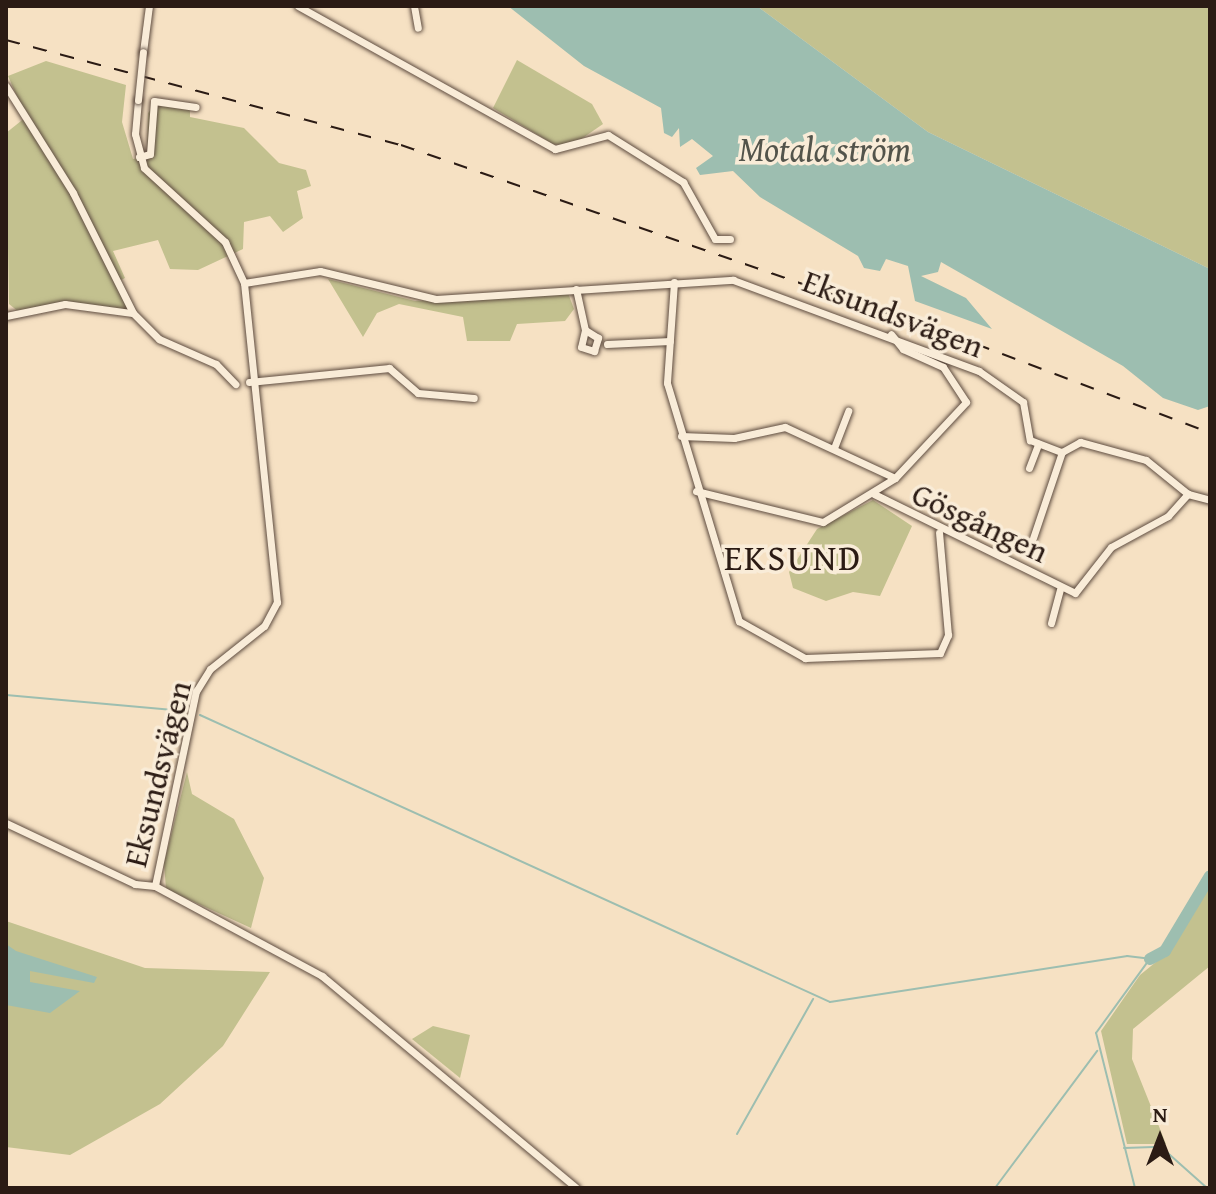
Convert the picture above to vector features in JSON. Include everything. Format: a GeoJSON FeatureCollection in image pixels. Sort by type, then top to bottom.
{"type":"FeatureCollection","features":[{"type":"Feature","properties":{"kind":"street"},"geometry":{"type":"LineString","coordinates":[[149,6],[138,100],[139,157],[163,192],[225,242],[244,283]]}},
{"type":"Feature","properties":{"kind":"street"},"geometry":{"type":"LineString","coordinates":[[298,6],[555,149],[608,135],[683,182],[715,239],[730,239]]}},
{"type":"Feature","properties":{"kind":"street"},"geometry":{"type":"LineString","coordinates":[[414,6],[418,28]]}},
{"type":"Feature","properties":{"kind":"street"},"geometry":{"type":"LineString","coordinates":[[6,86],[73,193],[133,313],[159,339],[216,364],[235,384]]}},
{"type":"Feature","properties":{"kind":"street"},"geometry":{"type":"LineString","coordinates":[[139,157],[150,154],[154,101],[196,107]]}},
{"type":"Feature","properties":{"kind":"street","name":"Eksundsvägen"},"geometry":{"type":"LineString","coordinates":[[576,1188],[322,976],[155,886],[196,691],[210,669],[275,613],[249,382],[244,283],[293,270],[418,298],[733,280],[945,353],[1017,396],[1030,440],[1038,444]]}},
{"type":"Feature","properties":{"kind":"street"},"geometry":{"type":"LineString","coordinates":[[674,282],[667,383],[696,491],[739,621],[805,658],[946,650],[939,532]]}},
{"type":"Feature","properties":{"kind":"street"},"geometry":{"type":"LineString","coordinates":[[576,289],[585,330]]}},
{"type":"Feature","properties":{"kind":"street"},"geometry":{"type":"LineString","coordinates":[[6,316],[65,304],[133,313]]}},
{"type":"Feature","properties":{"kind":"street"},"geometry":{"type":"LineString","coordinates":[[696,491],[833,521],[895,478],[966,402],[943,367],[903,349],[891,334]]}},
{"type":"Feature","properties":{"kind":"street"},"geometry":{"type":"LineString","coordinates":[[607,344],[670,341]]}},
{"type":"Feature","properties":{"kind":"street"},"geometry":{"type":"LineString","coordinates":[[249,382],[389,368],[418,393],[474,398]]}},
{"type":"Feature","properties":{"kind":"street"},"geometry":{"type":"LineString","coordinates":[[834,448],[848,411]]}},
{"type":"Feature","properties":{"kind":"street"},"geometry":{"type":"LineString","coordinates":[[681,436],[734,438],[785,427],[895,478]]}},
{"type":"Feature","properties":{"kind":"street"},"geometry":{"type":"LineString","coordinates":[[1033,538],[1062,452],[1080,442],[1146,460],[1188,494],[1210,500]]}},
{"type":"Feature","properties":{"kind":"street"},"geometry":{"type":"LineString","coordinates":[[1029,468],[1038,444],[1062,452]]}},
{"type":"Feature","properties":{"kind":"street","name":"Gösgången"},"geometry":{"type":"LineString","coordinates":[[874,494],[939,532],[1064,590]]}},
{"type":"Feature","properties":{"kind":"street"},"geometry":{"type":"LineString","coordinates":[[1051,623],[1064,590],[1079,593],[1111,547],[1168,516],[1188,494]]}},
{"type":"Feature","properties":{"kind":"street"},"geometry":{"type":"LineString","coordinates":[[6,823],[135,884],[155,886]]}},
{"type":"Feature","properties":{"kind":"shaded area"},"geometry":{"type":"Polygon","coordinates":[[[757,6],[1210,6],[1210,269],[928,132],[757,6]]]}},
{"type":"Feature","properties":{"kind":"shaded area"},"geometry":{"type":"Polygon","coordinates":[[[517,60],[592,104],[603,124],[571,146],[553,144],[493,108],[517,60]]]}},
{"type":"Feature","properties":{"kind":"shaded area"},"geometry":{"type":"Polygon","coordinates":[[[46,61],[126,85],[122,122],[133,159],[147,156],[148,113],[160,99],[190,105],[190,117],[244,128],[279,163],[306,170],[311,186],[297,191],[303,218],[283,232],[270,216],[244,222],[243,249],[198,270],[170,269],[158,240],[113,251],[125,278],[115,283],[133,313],[65,304],[24,316],[9,304],[6,133],[26,117],[8,76],[46,61]]]}},
{"type":"Feature","properties":{"kind":"shaded area"},"geometry":{"type":"Polygon","coordinates":[[[328,279],[415,301],[568,293],[574,309],[565,321],[517,324],[510,341],[467,341],[463,317],[399,304],[377,313],[363,337],[328,279]]]}},
{"type":"Feature","properties":{"kind":"shaded area"},"geometry":{"type":"Polygon","coordinates":[[[873,500],[912,526],[880,596],[853,592],[826,601],[793,588],[789,572],[817,529],[873,500]]]}},
{"type":"Feature","properties":{"kind":"shaded area"},"geometry":{"type":"Polygon","coordinates":[[[187,772],[192,794],[234,819],[264,878],[251,928],[166,889],[164,863],[187,772]]]}},
{"type":"Feature","properties":{"kind":"shaded area"},"geometry":{"type":"Polygon","coordinates":[[[1210,884],[1210,966],[1133,1029],[1132,1059],[1166,1144],[1127,1144],[1101,1031],[1140,975],[1167,953],[1210,884]]]}},
{"type":"Feature","properties":{"kind":"shaded area"},"geometry":{"type":"Polygon","coordinates":[[[6,921],[145,968],[270,972],[223,1046],[160,1104],[70,1155],[6,1147],[6,921]]]}},
{"type":"Feature","properties":{"kind":"shaded area"},"geometry":{"type":"Polygon","coordinates":[[[433,1026],[470,1035],[460,1078],[412,1039],[433,1026]]]}},
{"type":"Feature","properties":{"kind":"water","name":"Motala ström"},"geometry":{"type":"Polygon","coordinates":[[[508,6],[757,6],[928,132],[1210,269],[1210,406],[1198,410],[1163,398],[1123,366],[941,262],[938,272],[921,276],[966,298],[992,329],[915,301],[908,266],[886,259],[880,271],[864,268],[858,256],[760,197],[733,171],[700,175],[696,168],[713,156],[692,139],[680,147],[679,128],[672,137],[664,133],[661,108],[584,66],[508,6]]]}},
{"type":"Feature","properties":{"kind":"water"},"geometry":{"type":"Polygon","coordinates":[[[6,944],[16,951],[97,977],[94,983],[30,971],[30,982],[80,991],[50,1013],[6,1005],[6,944]]]}},
{"type":"Feature","properties":{"kind":"waterway"},"geometry":{"type":"LineString","coordinates":[[6,695],[184,711]]}},
{"type":"Feature","properties":{"kind":"waterway"},"geometry":{"type":"LineString","coordinates":[[200,715],[830,1002],[1127,956],[1150,959]]}},
{"type":"Feature","properties":{"kind":"waterway"},"geometry":{"type":"LineString","coordinates":[[1150,959],[1165,951],[1210,876]]}},
{"type":"Feature","properties":{"kind":"waterway"},"geometry":{"type":"LineString","coordinates":[[1135,1188],[1096,1033],[1149,960]]}},
{"type":"Feature","properties":{"kind":"waterway"},"geometry":{"type":"LineString","coordinates":[[737,1134],[813,999]]}},
{"type":"Feature","properties":{"kind":"waterway"},"geometry":{"type":"LineString","coordinates":[[995,1188],[1097,1051]]}},
{"type":"Feature","properties":{"kind":"waterway"},"geometry":{"type":"LineString","coordinates":[[1124,1148],[1161,1147],[1207,1188]]}},
{"type":"Feature","properties":{"kind":"railway"},"geometry":{"type":"LineString","coordinates":[[6,40],[401,145],[976,344],[1210,433]]}},
{"type":"Feature","properties":{"kind":"district","name":"EKSUND"},"geometry":{"type":"Point","coordinates":[793,557]}}]}
